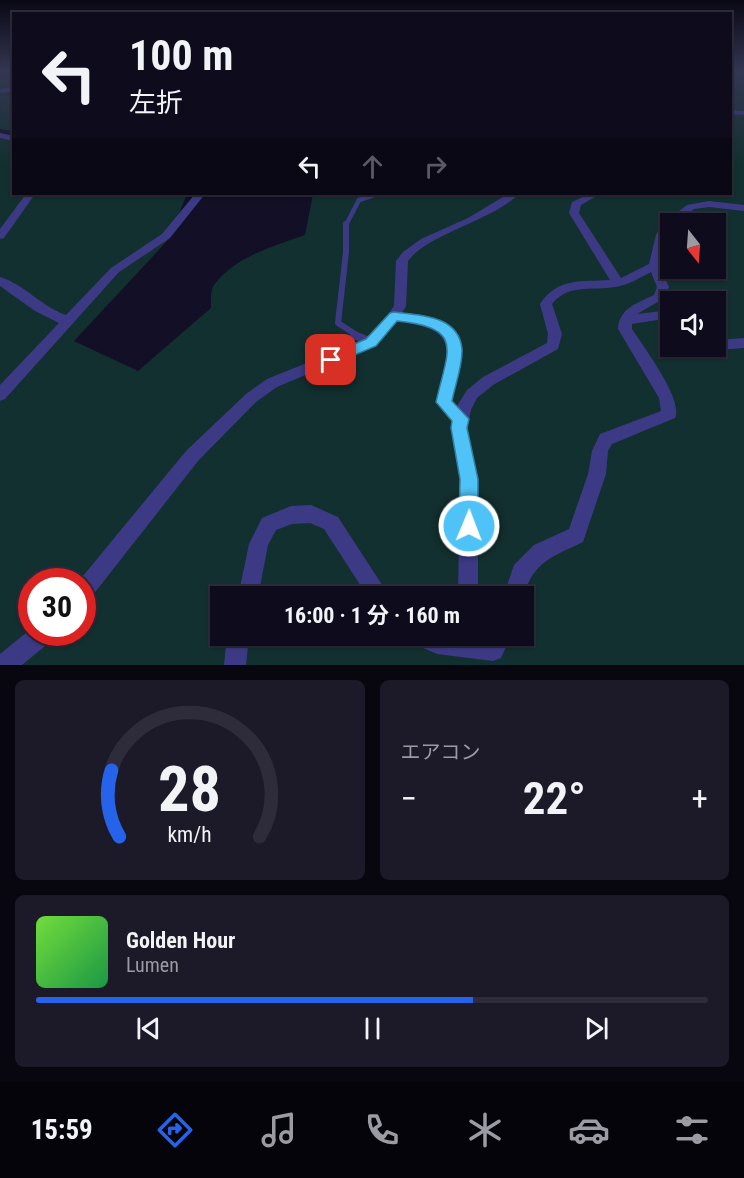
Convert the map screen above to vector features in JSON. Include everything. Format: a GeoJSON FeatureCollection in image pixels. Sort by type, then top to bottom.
{"type":"FeatureCollection","features":[{"type":"Feature","properties":{"kind":"street"},"geometry":{"type":"LineString","coordinates":[[0,144],[8,137]]}},
{"type":"Feature","properties":{"kind":"street"},"geometry":{"type":"LineString","coordinates":[[0,236],[29,195]]}},
{"type":"Feature","properties":{"kind":"street"},"geometry":{"type":"LineString","coordinates":[[0,395],[115,270],[166,236],[199,195]]}},
{"type":"Feature","properties":{"kind":"street"},"geometry":{"type":"LineString","coordinates":[[96,576],[192,456],[251,398],[273,383],[371,342],[400,306],[402,261],[407,254],[425,241],[472,220],[512,195]]}},
{"type":"Feature","properties":{"kind":"street"},"geometry":{"type":"LineString","coordinates":[[593,195],[576,204],[574,213],[618,283]]}},
{"type":"Feature","properties":{"kind":"street"},"geometry":{"type":"LineString","coordinates":[[624,320],[632,312],[660,297],[663,287],[654,266],[661,235],[668,223],[690,207],[709,204],[744,208]]}},
{"type":"Feature","properties":{"kind":"street"},"geometry":{"type":"LineString","coordinates":[[468,586],[469,479],[459,428],[463,409],[472,394],[488,381],[553,346],[555,334],[546,304],[552,293],[562,288],[618,283],[654,266]]}},
{"type":"Feature","properties":{"kind":"street"},"geometry":{"type":"LineString","coordinates":[[0,280],[19,291],[27,301],[51,316],[68,321]]}},
{"type":"Feature","properties":{"kind":"street"},"geometry":{"type":"LineString","coordinates":[[624,320],[660,315]]}},
{"type":"Feature","properties":{"kind":"street"},"geometry":{"type":"LineString","coordinates":[[394,316],[434,323],[442,326],[451,337],[455,350],[444,402],[461,419]]}},
{"type":"Feature","properties":{"kind":"street"},"geometry":{"type":"LineString","coordinates":[[517,586],[521,572],[541,552],[576,535],[597,474],[600,451],[606,439],[669,414],[667,398],[625,329],[624,320]]}},
{"type":"Feature","properties":{"kind":"street"},"geometry":{"type":"LineString","coordinates":[[726,344],[744,343]]}},
{"type":"Feature","properties":{"kind":"street"},"geometry":{"type":"LineString","coordinates":[[251,586],[259,544],[269,524],[291,515],[311,514],[332,524],[373,586]]}},
{"type":"Feature","properties":{"kind":"street"},"geometry":{"type":"LineString","coordinates":[[5,665],[27,646]]}},
{"type":"Feature","properties":{"kind":"street"},"geometry":{"type":"LineString","coordinates":[[235,665],[237,646]]}},
{"type":"Feature","properties":{"kind":"street"},"geometry":{"type":"LineString","coordinates":[[482,646],[494,650],[496,646]]}},
{"type":"Feature","properties":{"kind":"lane"},"geometry":{"type":"LineString","coordinates":[[371,342],[350,333],[338,323],[347,222],[359,200],[374,195]]}},
{"type":"Feature","properties":{"kind":"green space"},"geometry":{"type":"Polygon","coordinates":[[[0,103],[12,103],[12,131],[0,129],[0,103]]]}},
{"type":"Feature","properties":{"kind":"green space"},"geometry":{"type":"Polygon","coordinates":[[[732,103],[744,103],[744,665],[0,665],[0,138],[12,140],[12,195],[187,195],[169,239],[74,341],[138,371],[211,308],[213,287],[222,275],[243,260],[305,235],[313,195],[732,195],[732,103]]]}},
{"type":"Feature","properties":{"kind":"route"},"geometry":{"type":"LineString","coordinates":[[331,360],[371,342],[394,316],[425,320],[442,326],[451,337],[455,350],[444,402],[461,419],[459,428],[469,479],[469,526]]}}]}
